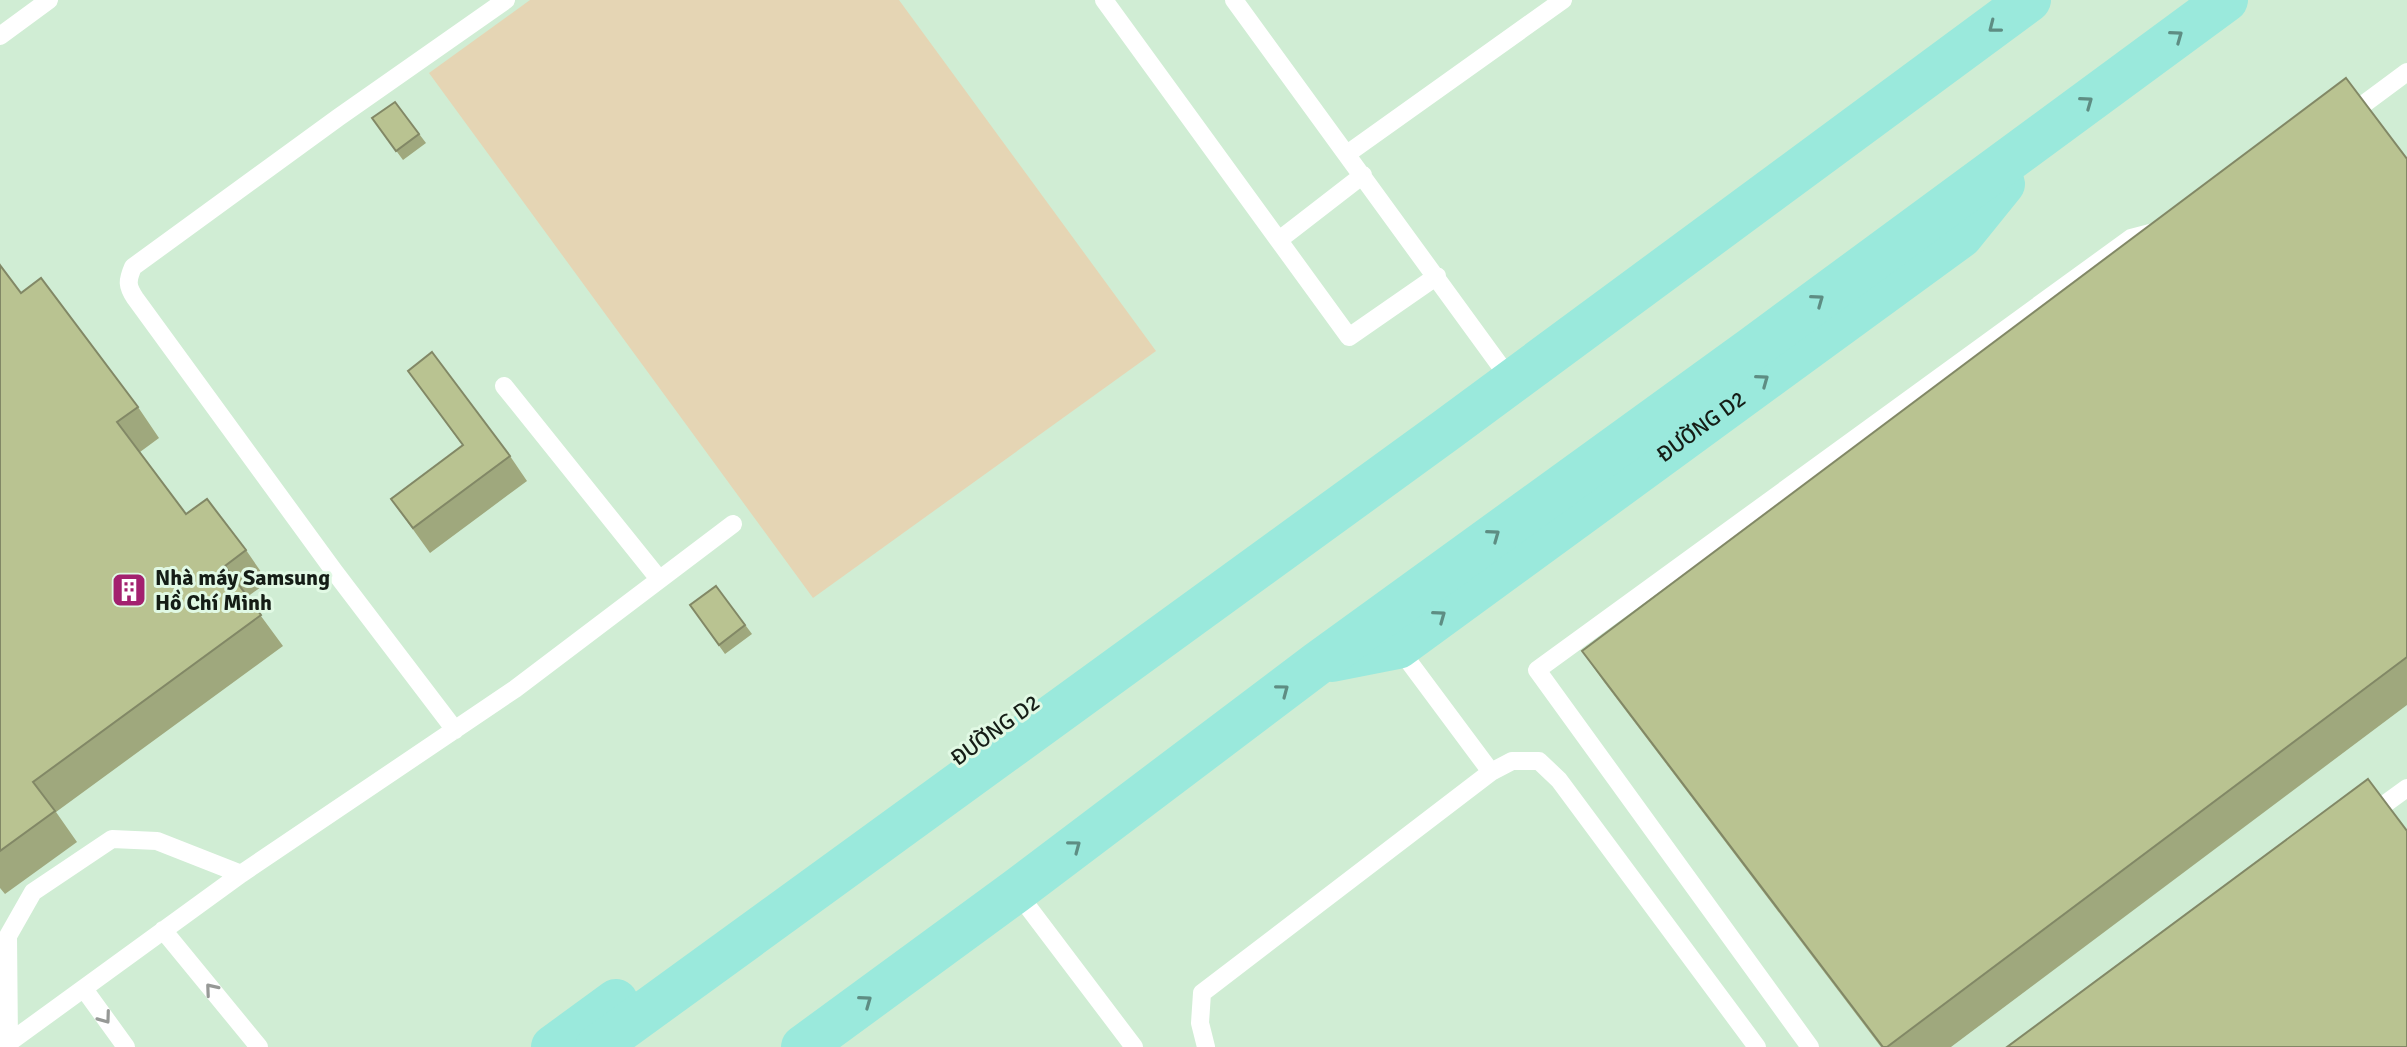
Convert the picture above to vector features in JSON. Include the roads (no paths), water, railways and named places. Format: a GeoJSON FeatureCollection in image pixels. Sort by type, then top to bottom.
{"type":"FeatureCollection","features":[{"type":"Feature","properties":{"kind":"main road","name":"ĐƯỜNG D2"},"geometry":{"type":"LineString","coordinates":[[597,1047],[1445,431],[2029,0]]}},
{"type":"Feature","properties":{"kind":"main road","name":"ĐƯỜNG D2"},"geometry":{"type":"LineString","coordinates":[[803,1047],[1318,663],[2226,0]]}},
{"type":"Feature","properties":{"kind":"main road","name":"ĐƯỜNG D2"},"geometry":{"type":"LineString","coordinates":[[1318,663],[1398,647],[1961,236],[2046,132]]}},
{"type":"Feature","properties":{"kind":"main road","name":"ĐƯỜNG D2"},"geometry":{"type":"LineString","coordinates":[[553,1047],[1384,448],[1445,431]]}},
{"type":"Feature","properties":{"kind":"lane"},"geometry":{"type":"LineString","coordinates":[[3,28],[49,0]]}},
{"type":"Feature","properties":{"kind":"lane"},"geometry":{"type":"LineString","coordinates":[[455,730],[334,571],[135,298],[128,287],[128,278],[133,267],[506,0]]}},
{"type":"Feature","properties":{"kind":"lane"},"geometry":{"type":"LineString","coordinates":[[1104,0],[1349,337],[1437,276]]}},
{"type":"Feature","properties":{"kind":"lane"},"geometry":{"type":"LineString","coordinates":[[1234,0],[1512,382]]}},
{"type":"Feature","properties":{"kind":"lane"},"geometry":{"type":"LineString","coordinates":[[1347,154],[1563,0]]}},
{"type":"Feature","properties":{"kind":"lane"},"geometry":{"type":"LineString","coordinates":[[2332,127],[2407,72]]}},
{"type":"Feature","properties":{"kind":"lane"},"geometry":{"type":"LineString","coordinates":[[1279,240],[1363,175]]}},
{"type":"Feature","properties":{"kind":"lane"},"geometry":{"type":"LineString","coordinates":[[1810,1047],[1537,670],[2131,238],[2176,227]]}},
{"type":"Feature","properties":{"kind":"lane"},"geometry":{"type":"LineString","coordinates":[[504,386],[659,579]]}},
{"type":"Feature","properties":{"kind":"lane"},"geometry":{"type":"LineString","coordinates":[[6,1045],[241,874],[515,689],[733,524]]}},
{"type":"Feature","properties":{"kind":"lane"},"geometry":{"type":"LineString","coordinates":[[1398,647],[1491,772]]}},
{"type":"Feature","properties":{"kind":"lane"},"geometry":{"type":"LineString","coordinates":[[1206,1047],[1200,1023],[1202,993],[1491,772],[1512,761],[1539,761],[1559,780],[1757,1047]]}},
{"type":"Feature","properties":{"kind":"lane"},"geometry":{"type":"LineString","coordinates":[[2355,825],[2407,788]]}},
{"type":"Feature","properties":{"kind":"lane"},"geometry":{"type":"LineString","coordinates":[[6,1045],[8,936],[33,892],[112,839],[157,841],[241,874]]}},
{"type":"Feature","properties":{"kind":"lane"},"geometry":{"type":"LineString","coordinates":[[1016,891],[1134,1047]]}},
{"type":"Feature","properties":{"kind":"lane"},"geometry":{"type":"LineString","coordinates":[[163,930],[259,1047]]}},
{"type":"Feature","properties":{"kind":"lane"},"geometry":{"type":"LineString","coordinates":[[84,989],[126,1047]]}},
{"type":"Feature","properties":{"kind":"place","name":"Nhà máy Samsung Hồ Chí Minh"},"geometry":{"type":"Point","coordinates":[129,590]}}]}
